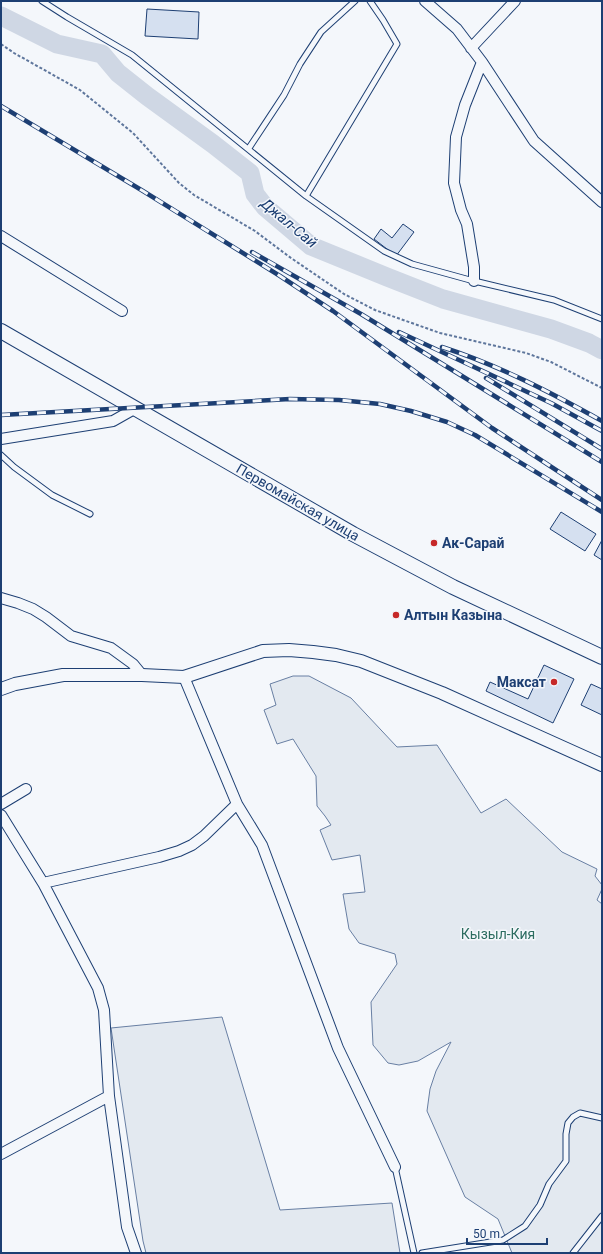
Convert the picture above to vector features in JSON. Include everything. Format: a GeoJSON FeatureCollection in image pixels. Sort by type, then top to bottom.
{"type":"FeatureCollection","features":[{"type":"Feature","properties":{"kind":"main road","name":"Первомайская улица"},"geometry":{"type":"LineString","coordinates":[[1,331],[360,538],[453,587],[602,657]]}},
{"type":"Feature","properties":{"kind":"street"},"geometry":{"type":"LineString","coordinates":[[425,1],[457,29],[482,62],[534,141],[602,202]]}},
{"type":"Feature","properties":{"kind":"street"},"geometry":{"type":"LineString","coordinates":[[471,48],[515,1]]}},
{"type":"Feature","properties":{"kind":"street"},"geometry":{"type":"LineString","coordinates":[[474,281],[474,267],[467,224],[461,210],[454,184],[456,138],[465,105],[482,62]]}},
{"type":"Feature","properties":{"kind":"street"},"geometry":{"type":"LineString","coordinates":[[1,236],[122,311]]}},
{"type":"Feature","properties":{"kind":"street"},"geometry":{"type":"LineString","coordinates":[[1,439],[113,421],[136,408]]}},
{"type":"Feature","properties":{"kind":"street"},"geometry":{"type":"LineString","coordinates":[[1,598],[33,609],[71,636],[111,648],[133,664],[142,675]]}},
{"type":"Feature","properties":{"kind":"street"},"geometry":{"type":"LineString","coordinates":[[1,689],[14,684],[63,675],[142,675],[184,677],[263,651],[289,650],[336,655],[361,661],[442,694],[602,765]]}},
{"type":"Feature","properties":{"kind":"street"},"geometry":{"type":"LineString","coordinates":[[184,677],[237,804],[262,845],[338,1048],[395,1167]]}},
{"type":"Feature","properties":{"kind":"street"},"geometry":{"type":"LineString","coordinates":[[1,804],[26,789]]}},
{"type":"Feature","properties":{"kind":"street"},"geometry":{"type":"LineString","coordinates":[[42,883],[159,857],[179,851],[192,845],[204,836],[237,804]]}},
{"type":"Feature","properties":{"kind":"street"},"geometry":{"type":"LineString","coordinates":[[1,815],[42,883],[98,988],[104,1010],[109,1096],[127,1227],[136,1253]]}},
{"type":"Feature","properties":{"kind":"street"},"geometry":{"type":"LineString","coordinates":[[1,1154],[109,1096]]}},
{"type":"Feature","properties":{"kind":"lane"},"geometry":{"type":"LineString","coordinates":[[42,1],[132,55],[249,148],[306,196],[384,251],[412,264],[474,281],[554,300],[602,319]]}},
{"type":"Feature","properties":{"kind":"lane"},"geometry":{"type":"LineString","coordinates":[[249,148],[284,95],[300,64],[321,32],[355,1]]}},
{"type":"Feature","properties":{"kind":"lane"},"geometry":{"type":"LineString","coordinates":[[306,196],[397,44],[370,1]]}},
{"type":"Feature","properties":{"kind":"lane"},"geometry":{"type":"LineString","coordinates":[[1,455],[14,467],[52,495],[90,514]]}},
{"type":"Feature","properties":{"kind":"lane"},"geometry":{"type":"LineString","coordinates":[[422,1253],[503,1240],[525,1226],[540,1205],[549,1184],[566,1161],[566,1134],[568,1123],[573,1117],[580,1113],[602,1118]]}},
{"type":"Feature","properties":{"kind":"lane"},"geometry":{"type":"LineString","coordinates":[[395,1167],[414,1253]]}},
{"type":"Feature","properties":{"kind":"lane"},"geometry":{"type":"LineString","coordinates":[[573,1253],[602,1216]]}},
{"type":"Feature","properties":{"kind":"path"},"geometry":{"type":"LineString","coordinates":[[1,44],[14,53],[80,90],[133,132],[179,183],[194,195],[255,231],[291,258],[344,294],[375,310],[440,333],[526,353],[551,362],[602,388]]}},
{"type":"Feature","properties":{"kind":"green space","name":"Кызыл-Кия"},"geometry":{"type":"Polygon","coordinates":[[[293,676],[309,676],[351,698],[397,747],[437,745],[481,813],[506,799],[562,852],[597,869],[595,876],[602,885],[602,889],[597,900],[602,904],[602,1253],[512,1253],[498,1219],[465,1197],[427,1111],[430,1089],[436,1071],[451,1042],[418,1061],[399,1065],[388,1063],[373,1045],[371,1002],[397,964],[395,954],[359,943],[349,929],[343,894],[365,892],[360,855],[332,860],[320,830],[331,825],[317,806],[316,776],[293,739],[277,744],[264,710],[276,705],[270,684],[293,676]]]}},
{"type":"Feature","properties":{"kind":"green space"},"geometry":{"type":"Polygon","coordinates":[[[222,1017],[280,1210],[392,1203],[400,1253],[146,1253],[111,1028],[222,1017]]]}},
{"type":"Feature","properties":{"kind":"building"},"geometry":{"type":"Polygon","coordinates":[[[147,9],[199,12],[198,39],[145,36],[147,9]]]}},
{"type":"Feature","properties":{"kind":"building"},"geometry":{"type":"Polygon","coordinates":[[[403,224],[414,232],[396,256],[374,239],[381,229],[392,238],[403,224]]]}},
{"type":"Feature","properties":{"kind":"building"},"geometry":{"type":"Polygon","coordinates":[[[561,512],[596,534],[585,551],[550,529],[561,512]]]}},
{"type":"Feature","properties":{"kind":"building"},"geometry":{"type":"Polygon","coordinates":[[[602,540],[602,560],[594,555],[602,540]]]}},
{"type":"Feature","properties":{"kind":"building"},"geometry":{"type":"Polygon","coordinates":[[[544,665],[574,679],[553,723],[486,691],[490,682],[528,699],[544,665]]]}},
{"type":"Feature","properties":{"kind":"building"},"geometry":{"type":"Polygon","coordinates":[[[591,684],[602,689],[602,715],[581,705],[591,684]]]}},
{"type":"Feature","properties":{"kind":"waterway","name":"Джал-Сай"},"geometry":{"type":"LineString","coordinates":[[1,16],[57,44],[102,54],[118,73],[250,173],[255,194],[265,207],[311,246],[443,299],[551,329],[589,343],[602,350]]}},
{"type":"Feature","properties":{"kind":"railway"},"geometry":{"type":"LineString","coordinates":[[1,106],[143,191],[280,276],[333,311],[492,428],[602,500]]}},
{"type":"Feature","properties":{"kind":"railway"},"geometry":{"type":"LineString","coordinates":[[252,252],[361,314],[602,462]]}},
{"type":"Feature","properties":{"kind":"railway"},"geometry":{"type":"LineString","coordinates":[[399,332],[551,403],[602,431]]}},
{"type":"Feature","properties":{"kind":"railway"},"geometry":{"type":"LineString","coordinates":[[442,347],[483,362],[524,380],[602,421]]}},
{"type":"Feature","properties":{"kind":"railway"},"geometry":{"type":"LineString","coordinates":[[486,378],[602,449]]}},
{"type":"Feature","properties":{"kind":"railway"},"geometry":{"type":"LineString","coordinates":[[1,415],[290,399],[339,400],[380,404],[411,411],[447,422],[475,435],[602,512]]}},
{"type":"Feature","properties":{"kind":"place","name":"Ак-Сарай"},"geometry":{"type":"Point","coordinates":[434,543]}},
{"type":"Feature","properties":{"kind":"place","name":"Алтын Казына"},"geometry":{"type":"Point","coordinates":[396,615]}},
{"type":"Feature","properties":{"kind":"place","name":"Максат"},"geometry":{"type":"Point","coordinates":[554,682]}}]}
